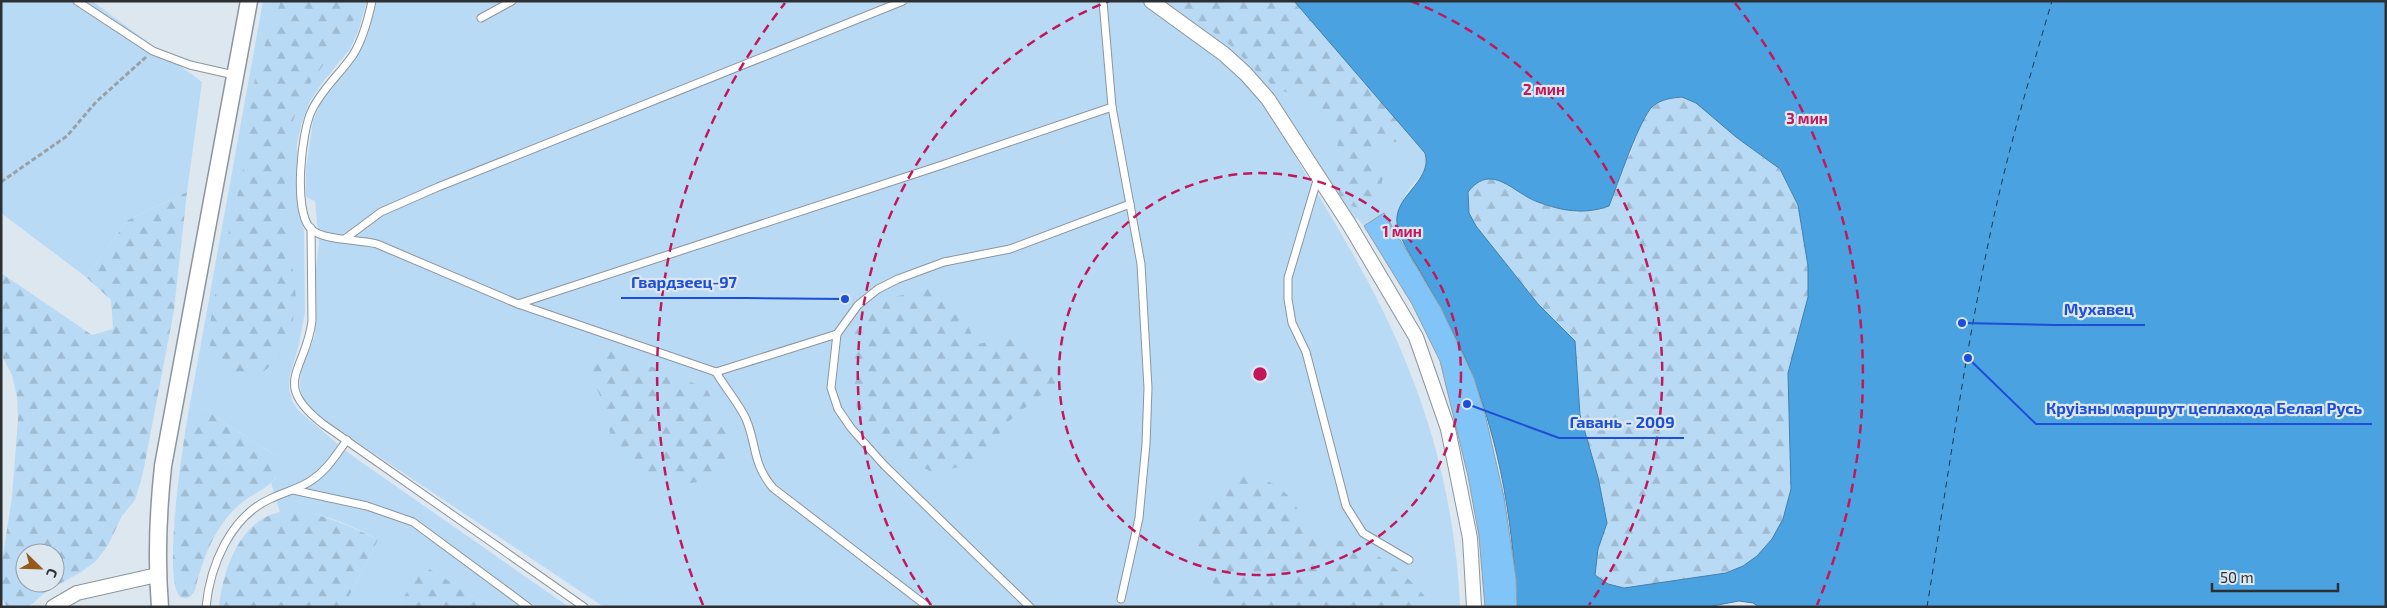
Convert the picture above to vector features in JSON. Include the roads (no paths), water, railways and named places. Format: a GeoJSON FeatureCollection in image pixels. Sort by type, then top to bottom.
{"type":"FeatureCollection","features":[{"type":"Feature","properties":{"kind":"street"},"geometry":{"type":"LineString","coordinates":[[160,607],[157,575],[158,521],[163,466],[248,1]]}},
{"type":"Feature","properties":{"kind":"street"},"geometry":{"type":"LineString","coordinates":[[1151,1],[1224,54],[1246,74],[1268,99],[1386,282],[1416,337],[1448,429],[1452,446],[1470,538],[1474,607]]}},
{"type":"Feature","properties":{"kind":"street"},"geometry":{"type":"LineString","coordinates":[[53,607],[77,593],[157,575]]}},
{"type":"Feature","properties":{"kind":"lane"},"geometry":{"type":"LineString","coordinates":[[77,1],[153,51],[190,65],[235,75]]}},
{"type":"Feature","properties":{"kind":"lane"},"geometry":{"type":"LineString","coordinates":[[372,1],[362,36],[353,55],[321,94],[308,120],[300,187],[304,217],[311,228],[331,238],[346,238],[377,244],[518,304],[716,372],[838,334]]}},
{"type":"Feature","properties":{"kind":"lane"},"geometry":{"type":"LineString","coordinates":[[481,18],[512,1]]}},
{"type":"Feature","properties":{"kind":"lane"},"geometry":{"type":"LineString","coordinates":[[346,238],[381,212],[438,187],[903,1]]}},
{"type":"Feature","properties":{"kind":"lane"},"geometry":{"type":"LineString","coordinates":[[1103,1],[1112,107],[1141,264],[1148,388],[1146,444],[1139,518],[1121,599]]}},
{"type":"Feature","properties":{"kind":"lane"},"geometry":{"type":"LineString","coordinates":[[518,304],[932,169],[1112,107]]}},
{"type":"Feature","properties":{"kind":"lane"},"geometry":{"type":"LineString","coordinates":[[1318,177],[1288,278],[1288,299],[1292,323],[1306,352],[1346,506],[1363,533],[1409,560]]}},
{"type":"Feature","properties":{"kind":"lane"},"geometry":{"type":"LineString","coordinates":[[1030,607],[884,465],[851,428],[838,409],[831,388],[838,334],[858,305],[878,289],[898,279],[944,262],[1010,249],[1130,204]]}},
{"type":"Feature","properties":{"kind":"lane"},"geometry":{"type":"LineString","coordinates":[[311,228],[311,334],[294,382],[296,395],[302,406],[347,440],[584,607]]}},
{"type":"Feature","properties":{"kind":"lane"},"geometry":{"type":"LineString","coordinates":[[716,372],[746,420],[757,461],[763,475],[773,488],[928,607]]}},
{"type":"Feature","properties":{"kind":"lane"},"geometry":{"type":"LineString","coordinates":[[206,607],[208,590],[218,558],[231,534],[248,513],[269,499],[312,480],[327,468],[347,440]]}},
{"type":"Feature","properties":{"kind":"lane"},"geometry":{"type":"LineString","coordinates":[[293,490],[366,506],[413,522],[528,607]]}},
{"type":"Feature","properties":{"kind":"water"},"geometry":{"type":"Polygon","coordinates":[[[1294,1],[2386,1],[2386,607],[1759,607],[1753,603],[1739,601],[1707,607],[1517,607],[1512,539],[1507,505],[1501,471],[1483,405],[1472,373],[1458,342],[1406,248],[1398,228],[1397,217],[1400,207],[1423,173],[1426,163],[1425,153],[1294,1]],[[1682,97],[1663,100],[1653,106],[1635,137],[1609,206],[1582,211],[1556,208],[1529,198],[1503,182],[1494,179],[1486,179],[1477,183],[1468,192],[1469,213],[1476,226],[1538,304],[1575,341],[1580,415],[1598,477],[1607,523],[1598,549],[1595,575],[1608,584],[1624,588],[1726,573],[1743,566],[1757,556],[1772,539],[1783,519],[1791,489],[1788,373],[1808,297],[1808,266],[1798,205],[1780,169],[1736,137],[1696,103],[1682,97]]]}},
{"type":"Feature","properties":{"kind":"place","name":"Гвардзеец-97"},"geometry":{"type":"Point","coordinates":[845,299]}},
{"type":"Feature","properties":{"kind":"place","name":"Мухавец"},"geometry":{"type":"Point","coordinates":[1962,323]}},
{"type":"Feature","properties":{"kind":"place","name":"Круізны маршрут цеплахода Белая Русь"},"geometry":{"type":"Point","coordinates":[1968,358]}},
{"type":"Feature","properties":{"kind":"place","name":"Гавань - 2009"},"geometry":{"type":"Point","coordinates":[1467,404]}}]}
